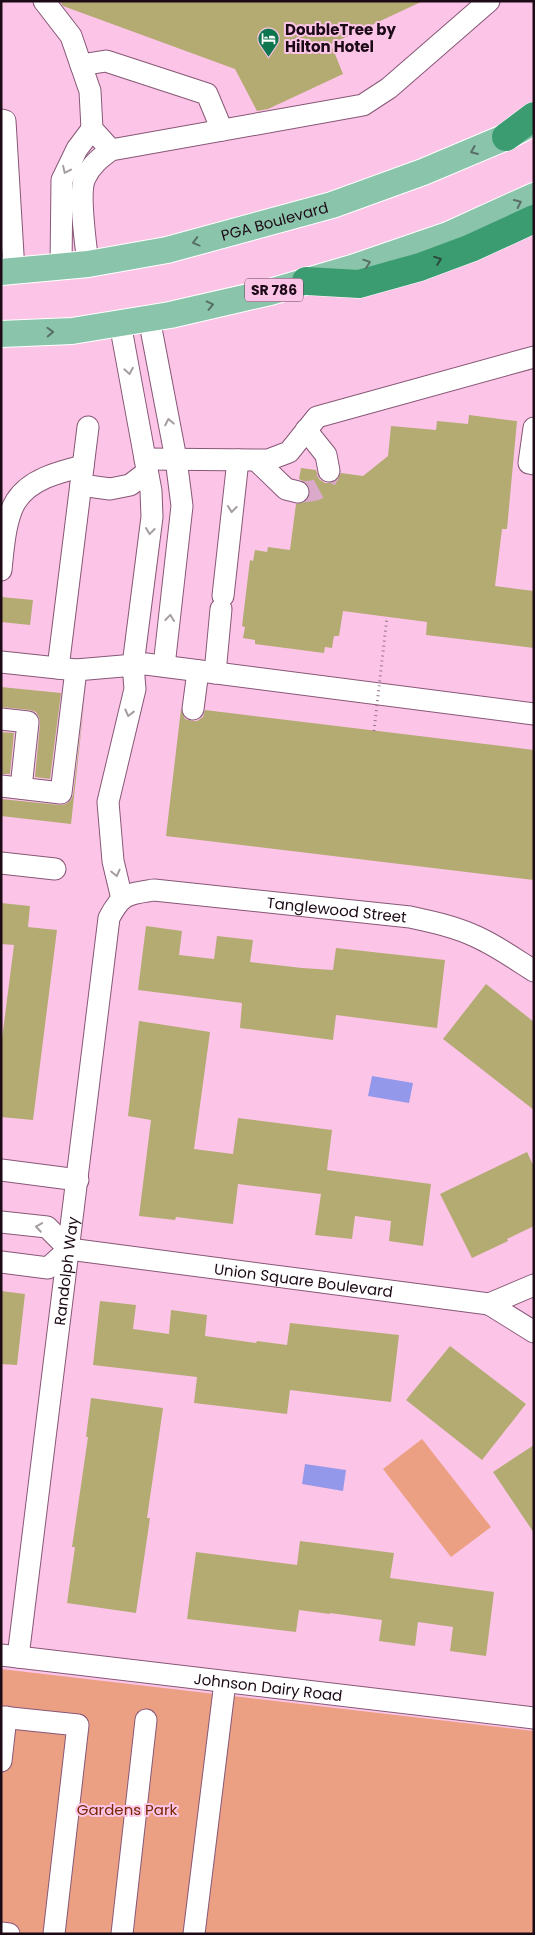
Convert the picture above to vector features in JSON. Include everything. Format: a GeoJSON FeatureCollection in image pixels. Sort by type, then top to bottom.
{"type":"FeatureCollection","features":[{"type":"Feature","properties":{"kind":"highway"},"geometry":{"type":"LineString","coordinates":[[506,138],[534,116]]}},
{"type":"Feature","properties":{"kind":"highway"},"geometry":{"type":"LineString","coordinates":[[306,281],[359,284],[420,267],[471,248],[534,219]]}},
{"type":"Feature","properties":{"kind":"main road","name":"PGA Boulevard"},"geometry":{"type":"LineString","coordinates":[[8,271],[88,264],[167,250],[332,205],[423,172],[506,138],[534,122]]}},
{"type":"Feature","properties":{"kind":"main road","name":"SR 786"},"geometry":{"type":"LineString","coordinates":[[1,334],[72,331],[149,318],[270,292],[352,268],[448,235],[534,196]]}},
{"type":"Feature","properties":{"kind":"street"},"geometry":{"type":"LineString","coordinates":[[44,1],[71,36],[90,91],[92,129],[111,150]]}},
{"type":"Feature","properties":{"kind":"street"},"geometry":{"type":"LineString","coordinates":[[88,264],[82,207],[84,180],[96,161],[111,150],[363,104],[389,88],[488,1]]}},
{"type":"Feature","properties":{"kind":"street"},"geometry":{"type":"LineString","coordinates":[[81,65],[106,60],[207,94],[222,130]]}},
{"type":"Feature","properties":{"kind":"street"},"geometry":{"type":"LineString","coordinates":[[1,120],[5,121],[8,271]]}},
{"type":"Feature","properties":{"kind":"street"},"geometry":{"type":"LineString","coordinates":[[61,267],[62,180],[77,149],[92,129]]}},
{"type":"Feature","properties":{"kind":"street"},"geometry":{"type":"LineString","coordinates":[[149,318],[176,458],[182,506],[164,666]]}},
{"type":"Feature","properties":{"kind":"street"},"geometry":{"type":"LineString","coordinates":[[120,323],[151,491],[152,517],[132,665],[135,689],[108,802],[114,861],[126,896]]}},
{"type":"Feature","properties":{"kind":"street"},"geometry":{"type":"LineString","coordinates":[[1,570],[6,529],[16,502],[34,484],[55,473],[82,476],[110,489],[130,485],[146,466],[176,458],[268,460],[289,452],[317,417],[534,357]]}},
{"type":"Feature","properties":{"kind":"street"},"geometry":{"type":"LineString","coordinates":[[1,718],[28,722],[11,787],[60,793],[67,669],[82,476],[88,428]]}},
{"type":"Feature","properties":{"kind":"street"},"geometry":{"type":"LineString","coordinates":[[534,428],[530,463],[534,464]]}},
{"type":"Feature","properties":{"kind":"street"},"geometry":{"type":"LineString","coordinates":[[306,430],[326,456],[330,471]]}},
{"type":"Feature","properties":{"kind":"street"},"geometry":{"type":"LineString","coordinates":[[247,461],[286,489],[298,492]]}},
{"type":"Feature","properties":{"kind":"street"},"geometry":{"type":"LineString","coordinates":[[193,709],[207,672],[222,602],[247,461]]}},
{"type":"Feature","properties":{"kind":"street"},"geometry":{"type":"LineString","coordinates":[[1,662],[67,669],[146,664],[534,714]]}},
{"type":"Feature","properties":{"kind":"street"},"geometry":{"type":"LineString","coordinates":[[1,863],[55,869]]}},
{"type":"Feature","properties":{"kind":"street","name":"Tanglewood Street"},"geometry":{"type":"LineString","coordinates":[[126,896],[154,890],[410,917],[444,924],[477,937],[500,949],[534,972]]}},
{"type":"Feature","properties":{"kind":"street","name":"Randolph Way"},"geometry":{"type":"LineString","coordinates":[[10,1656],[69,1250],[109,918],[116,904],[126,896]]}},
{"type":"Feature","properties":{"kind":"street"},"geometry":{"type":"LineString","coordinates":[[1,1170],[78,1180]]}},
{"type":"Feature","properties":{"kind":"street"},"geometry":{"type":"LineString","coordinates":[[1,1222],[47,1227],[69,1250],[48,1268],[1,1262]]}},
{"type":"Feature","properties":{"kind":"street","name":"Union Square Boulevard"},"geometry":{"type":"LineString","coordinates":[[69,1250],[489,1304]]}},
{"type":"Feature","properties":{"kind":"street"},"geometry":{"type":"LineString","coordinates":[[489,1304],[534,1285]]}},
{"type":"Feature","properties":{"kind":"street"},"geometry":{"type":"LineString","coordinates":[[489,1304],[534,1332]]}},
{"type":"Feature","properties":{"kind":"street","name":"Johnson Dairy Road"},"geometry":{"type":"LineString","coordinates":[[10,1656],[534,1718]]}},
{"type":"Feature","properties":{"kind":"street"},"geometry":{"type":"LineString","coordinates":[[194,1934],[225,1682]]}},
{"type":"Feature","properties":{"kind":"street"},"geometry":{"type":"LineString","coordinates":[[1,1761],[4,1717],[78,1725],[54,1934]]}},
{"type":"Feature","properties":{"kind":"street"},"geometry":{"type":"LineString","coordinates":[[122,1934],[146,1720]]}},
{"type":"Feature","properties":{"kind":"street"},"geometry":{"type":"LineString","coordinates":[[1,1933],[9,1934]]}},
{"type":"Feature","properties":{"kind":"path"},"geometry":{"type":"LineString","coordinates":[[374,731],[387,617]]}},
{"type":"Feature","properties":{"kind":"green space"},"geometry":{"type":"Polygon","coordinates":[[[422,1439],[491,1527],[451,1557],[383,1469],[422,1439]]]}},
{"type":"Feature","properties":{"kind":"green space","name":"Gardens Park"},"geometry":{"type":"Polygon","coordinates":[[[1,1669],[534,1731],[534,1934],[1,1934],[1,1669]]]}},
{"type":"Feature","properties":{"kind":"water"},"geometry":{"type":"Polygon","coordinates":[[[372,1076],[413,1083],[409,1103],[368,1096],[372,1076]]]}},
{"type":"Feature","properties":{"kind":"water"},"geometry":{"type":"Polygon","coordinates":[[[305,1464],[346,1470],[343,1491],[302,1484],[305,1464]]]}},
{"type":"Feature","properties":{"kind":"building","name":"DoubleTree by Hilton Hotel"},"geometry":{"type":"Polygon","coordinates":[[[60,1],[423,1],[331,44],[343,74],[268,109],[257,111],[235,69],[63,6],[60,1]]]}},
{"type":"Feature","properties":{"kind":"building"},"geometry":{"type":"Polygon","coordinates":[[[469,415],[517,421],[507,529],[502,529],[495,586],[534,591],[534,648],[426,635],[427,622],[343,611],[339,636],[334,636],[332,648],[325,647],[324,653],[255,644],[255,640],[243,638],[245,627],[242,626],[250,560],[253,561],[255,550],[267,552],[268,547],[290,550],[296,504],[307,501],[310,495],[310,488],[307,483],[299,479],[301,468],[316,470],[319,479],[325,483],[337,481],[341,473],[363,476],[388,456],[391,426],[436,430],[437,421],[468,424],[469,415]]]}},
{"type":"Feature","properties":{"kind":"building"},"geometry":{"type":"Polygon","coordinates":[[[1,597],[33,600],[30,625],[1,622],[1,597]]]}},
{"type":"Feature","properties":{"kind":"building"},"geometry":{"type":"Polygon","coordinates":[[[1,687],[61,693],[50,779],[35,777],[39,717],[36,712],[30,710],[1,707],[1,687]]]}},
{"type":"Feature","properties":{"kind":"building"},"geometry":{"type":"Polygon","coordinates":[[[85,696],[71,824],[1,816],[1,799],[60,805],[66,804],[71,800],[85,696]]]}},
{"type":"Feature","properties":{"kind":"building"},"geometry":{"type":"Polygon","coordinates":[[[181,709],[185,719],[192,721],[197,721],[203,717],[205,710],[534,750],[534,880],[166,836],[181,709]]]}},
{"type":"Feature","properties":{"kind":"building"},"geometry":{"type":"Polygon","coordinates":[[[1,732],[14,733],[10,774],[1,774],[1,732]]]}},
{"type":"Feature","properties":{"kind":"building"},"geometry":{"type":"Polygon","coordinates":[[[1,903],[30,906],[28,927],[57,930],[33,1120],[1,1117],[1,1047],[14,945],[1,944],[1,903]]]}},
{"type":"Feature","properties":{"kind":"building"},"geometry":{"type":"Polygon","coordinates":[[[146,926],[182,931],[179,955],[214,959],[217,936],[253,940],[250,962],[302,968],[333,970],[336,948],[445,960],[437,1028],[336,1015],[333,1040],[240,1028],[242,1003],[138,990],[146,926]]]}},
{"type":"Feature","properties":{"kind":"building"},"geometry":{"type":"Polygon","coordinates":[[[486,984],[534,1022],[534,1110],[443,1039],[486,984]]]}},
{"type":"Feature","properties":{"kind":"building"},"geometry":{"type":"Polygon","coordinates":[[[139,1021],[210,1032],[194,1149],[233,1154],[238,1118],[332,1130],[327,1170],[431,1184],[423,1246],[389,1241],[391,1221],[355,1216],[352,1239],[315,1235],[321,1194],[238,1184],[233,1224],[176,1217],[175,1220],[139,1216],[151,1120],[128,1116],[139,1021]]]}},
{"type":"Feature","properties":{"kind":"building"},"geometry":{"type":"Polygon","coordinates":[[[527,1152],[534,1167],[534,1226],[472,1258],[440,1194],[527,1152]]]}},
{"type":"Feature","properties":{"kind":"building"},"geometry":{"type":"Polygon","coordinates":[[[1,1291],[25,1294],[17,1365],[1,1364],[1,1291]]]}},
{"type":"Feature","properties":{"kind":"building"},"geometry":{"type":"Polygon","coordinates":[[[100,1301],[136,1305],[133,1329],[169,1334],[171,1310],[207,1315],[205,1336],[256,1343],[257,1341],[287,1345],[290,1323],[399,1335],[391,1402],[290,1390],[287,1414],[194,1403],[197,1377],[93,1365],[100,1301]]]}},
{"type":"Feature","properties":{"kind":"building"},"geometry":{"type":"Polygon","coordinates":[[[450,1346],[526,1404],[482,1460],[406,1400],[450,1346]]]}},
{"type":"Feature","properties":{"kind":"building"},"geometry":{"type":"Polygon","coordinates":[[[91,1398],[163,1408],[136,1613],[67,1603],[75,1547],[72,1547],[88,1437],[86,1437],[91,1398]]]}},
{"type":"Feature","properties":{"kind":"building"},"geometry":{"type":"Polygon","coordinates":[[[534,1445],[534,1533],[493,1472],[534,1445]]]}},
{"type":"Feature","properties":{"kind":"building"},"geometry":{"type":"Polygon","coordinates":[[[300,1541],[394,1553],[390,1578],[494,1592],[486,1656],[450,1651],[453,1627],[418,1622],[415,1646],[379,1641],[382,1620],[330,1613],[299,1610],[296,1632],[187,1619],[196,1552],[297,1565],[300,1541]]]}},
{"type":"Feature","properties":{"kind":"tunnel"},"geometry":{"type":"LineString","coordinates":[[298,492],[319,489],[325,483],[329,471]]}},
{"type":"Feature","properties":{"kind":"place","name":"DoubleTree by Hilton Hotel"},"geometry":{"type":"Point","coordinates":[269,57]}}]}
